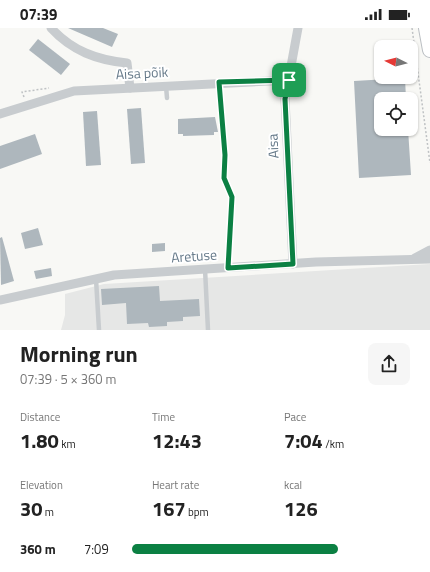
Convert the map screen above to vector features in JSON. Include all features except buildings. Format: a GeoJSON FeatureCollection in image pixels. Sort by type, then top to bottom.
{"type":"FeatureCollection","features":[{"type":"Feature","properties":{"kind":"main road"},"geometry":{"type":"LineString","coordinates":[[426,28],[430,50]]}},
{"type":"Feature","properties":{"kind":"street"},"geometry":{"type":"LineString","coordinates":[[51,28],[70,45],[87,55],[109,62],[127,64],[130,88]]}},
{"type":"Feature","properties":{"kind":"street","name":"Aisa"},"geometry":{"type":"LineString","coordinates":[[293,264],[285,99],[298,28]]}},
{"type":"Feature","properties":{"kind":"street","name":"Aisa põik"},"geometry":{"type":"LineString","coordinates":[[0,114],[74,91],[219,82],[289,80]]}},
{"type":"Feature","properties":{"kind":"street","name":"Aretuse"},"geometry":{"type":"LineString","coordinates":[[415,258],[430,250]]}},
{"type":"Feature","properties":{"kind":"street","name":"Aretuse"},"geometry":{"type":"LineString","coordinates":[[0,300],[114,275],[293,264],[415,258],[430,259]]}},
{"type":"Feature","properties":{"kind":"lane"},"geometry":{"type":"LineString","coordinates":[[219,82],[225,155],[224,178],[232,197],[228,268]]}},
{"type":"Feature","properties":{"kind":"lane"},"geometry":{"type":"LineString","coordinates":[[166,86],[167,98]]}},
{"type":"Feature","properties":{"kind":"lane"},"geometry":{"type":"LineString","coordinates":[[205,269],[208,330]]}},
{"type":"Feature","properties":{"kind":"lane"},"geometry":{"type":"LineString","coordinates":[[96,279],[100,330]]}},
{"type":"Feature","properties":{"kind":"path"},"geometry":{"type":"LineString","coordinates":[[412,28],[430,163]]}},
{"type":"Feature","properties":{"kind":"shaded area"},"geometry":{"type":"Polygon","coordinates":[[[430,264],[430,330],[61,330],[65,315],[65,294],[104,284],[430,264]]]}},
{"type":"Feature","properties":{"kind":"route"},"geometry":{"type":"LineString","coordinates":[[289,80],[285,99],[286,147],[293,264],[228,268],[232,197],[224,178],[225,155],[219,82],[289,80]]}}]}
